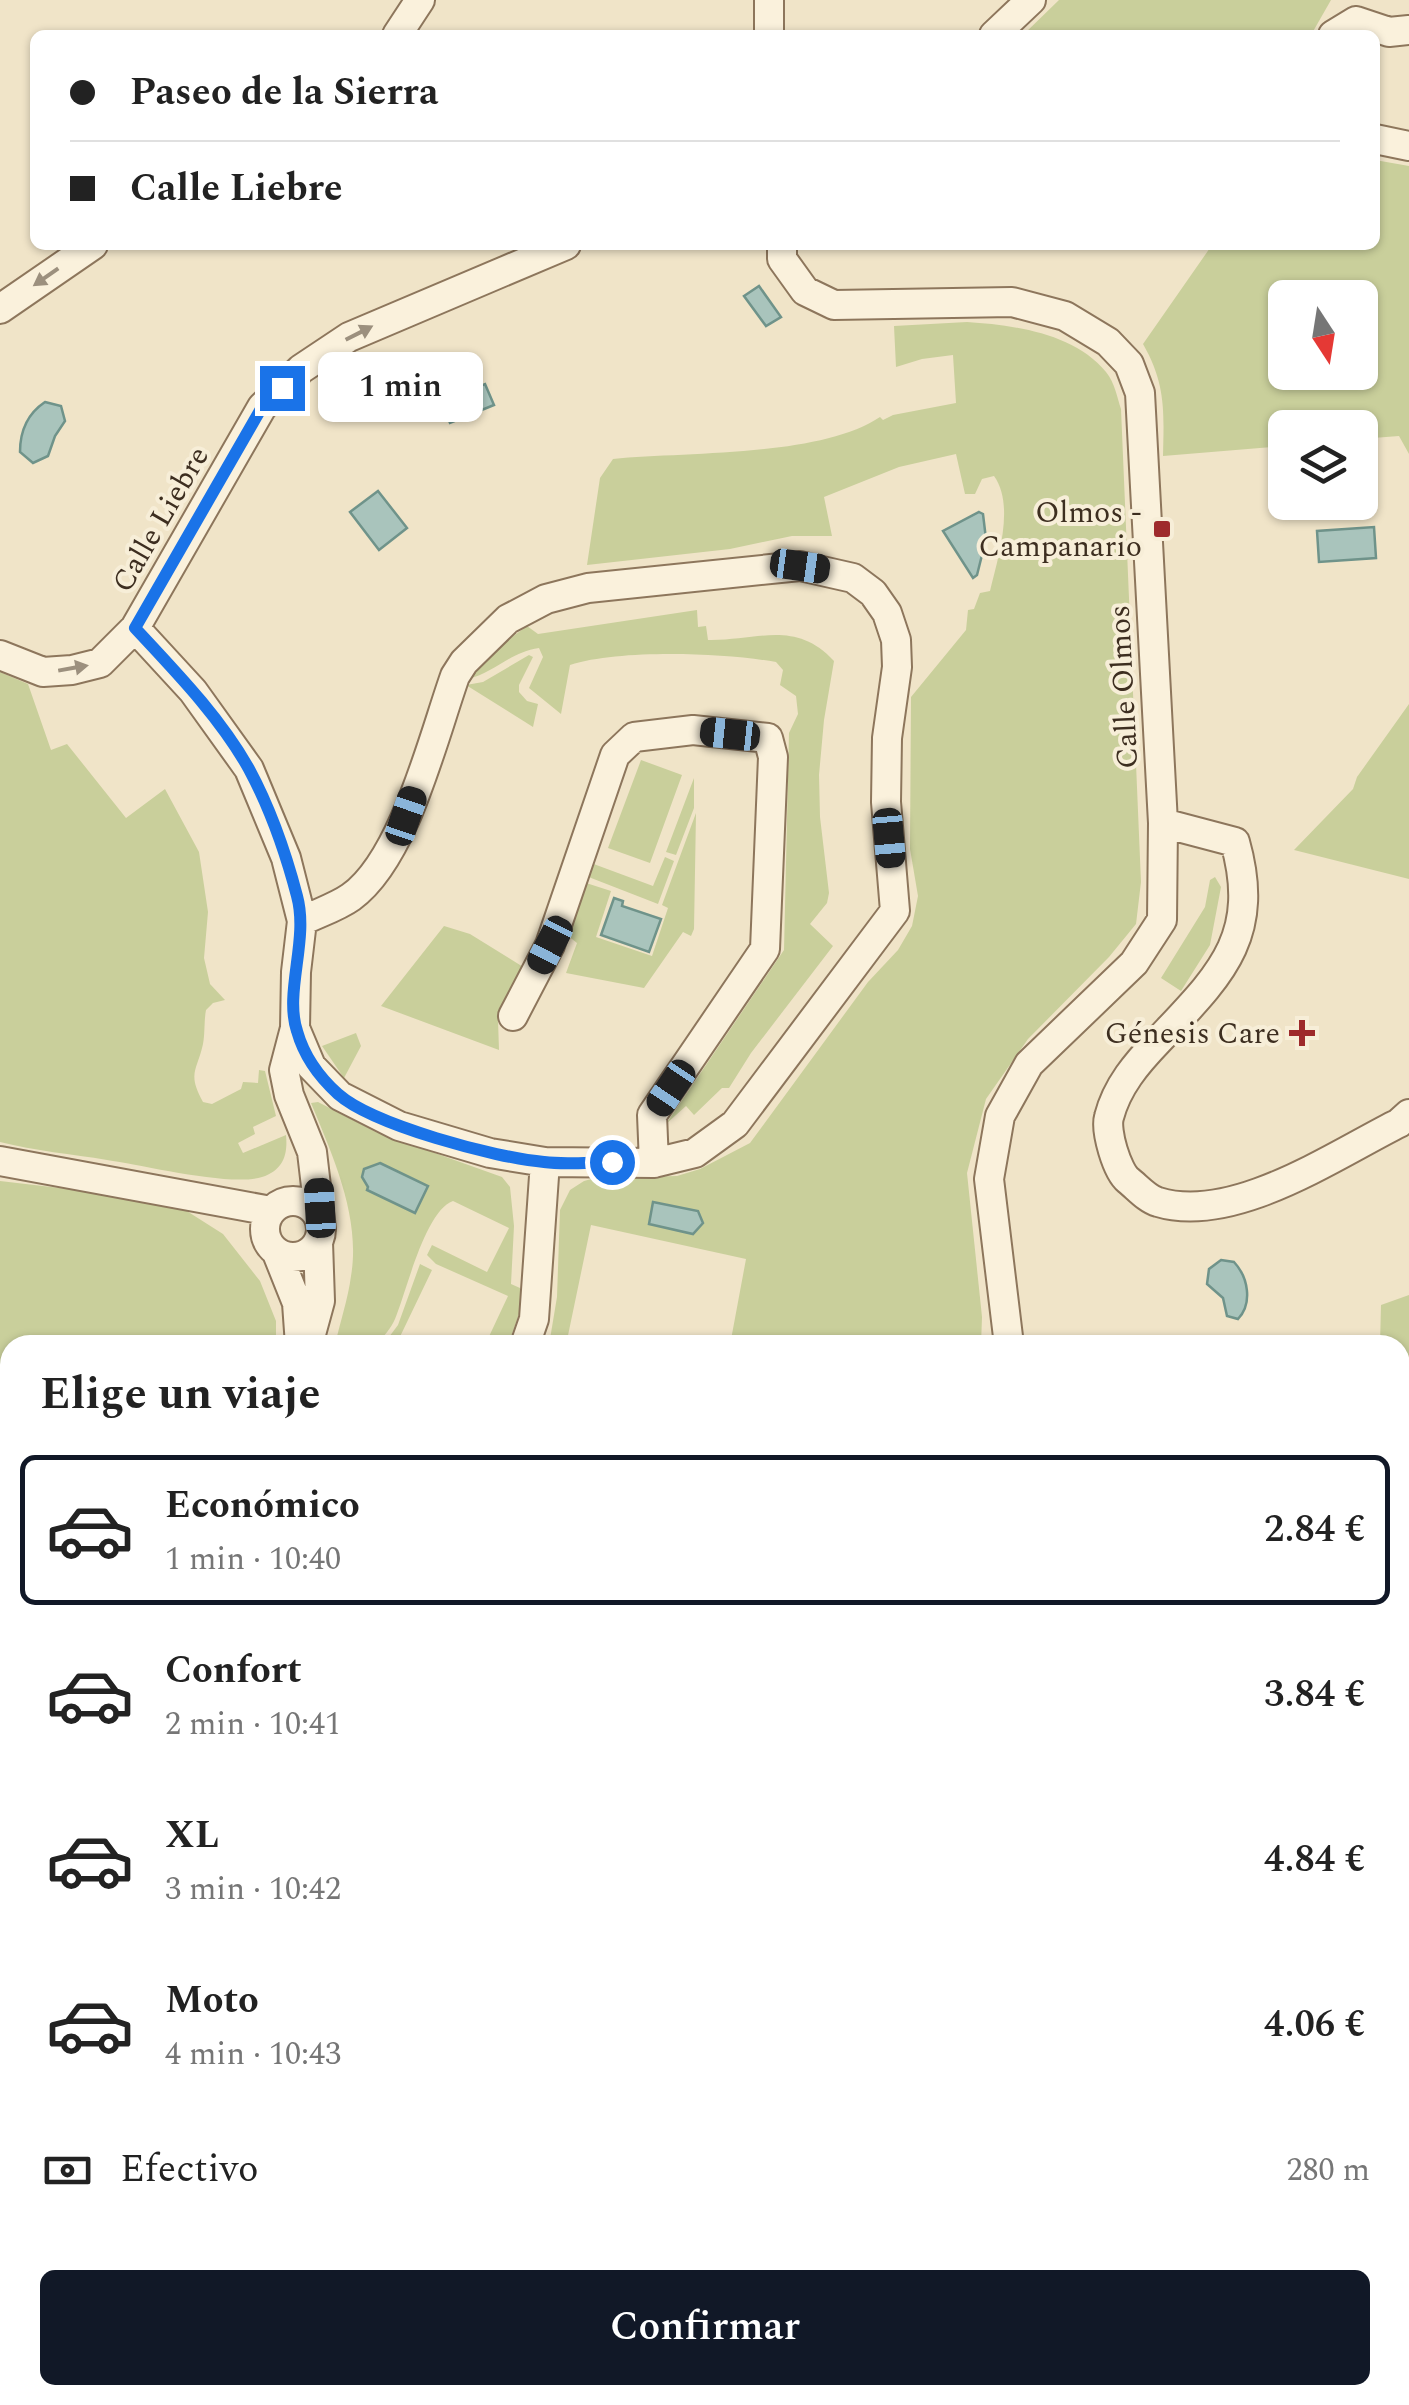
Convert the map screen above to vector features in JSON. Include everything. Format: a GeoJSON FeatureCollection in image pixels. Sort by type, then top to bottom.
{"type":"FeatureCollection","features":[{"type":"Feature","properties":{"kind":"street"},"geometry":{"type":"LineString","coordinates":[[399,30],[420,0]]}},
{"type":"Feature","properties":{"kind":"street"},"geometry":{"type":"LineString","coordinates":[[769,0],[769,30]]}},
{"type":"Feature","properties":{"kind":"street"},"geometry":{"type":"LineString","coordinates":[[999,30],[1032,0]]}},
{"type":"Feature","properties":{"kind":"street"},"geometry":{"type":"LineString","coordinates":[[1347,19],[1389,32],[1409,30]]}},
{"type":"Feature","properties":{"kind":"street"},"geometry":{"type":"LineString","coordinates":[[1380,141],[1409,146]]}},
{"type":"Feature","properties":{"kind":"street"},"geometry":{"type":"LineString","coordinates":[[0,309],[86,250]]}},
{"type":"Feature","properties":{"kind":"street","name":"Calle Liebre"},"geometry":{"type":"LineString","coordinates":[[311,1335],[320,1300],[320,1236],[312,1152],[288,1095],[284,1070],[295,1028],[302,920],[286,858],[249,769],[192,690],[135,628],[262,407],[301,368],[349,337],[392,316],[558,250]]}},
{"type":"Feature","properties":{"kind":"street","name":"Calle Olmos"},"geometry":{"type":"LineString","coordinates":[[782,250],[782,259],[804,291],[834,305],[849,308],[1012,302],[1064,316],[1108,342],[1129,364],[1140,393],[1163,823],[1162,920],[1134,964],[1029,1064],[1000,1116],[989,1179],[1007,1335]]}},
{"type":"Feature","properties":{"kind":"street","name":"Calle Liebre"},"geometry":{"type":"LineString","coordinates":[[295,1028],[311,1066],[340,1096],[400,1126],[490,1153],[544,1162],[654,1163],[696,1153],[735,1124],[895,911],[886,802],[887,738],[897,667],[896,640],[888,613],[874,593],[853,578],[800,566],[588,588],[546,599],[508,619],[455,676],[397,841],[376,873],[351,898],[302,920]]}},
{"type":"Feature","properties":{"kind":"street"},"geometry":{"type":"LineString","coordinates":[[0,655],[43,672],[72,670],[100,663],[135,628]]}},
{"type":"Feature","properties":{"kind":"street"},"geometry":{"type":"LineString","coordinates":[[513,1016],[550,945],[615,755],[634,738],[693,730],[768,738],[773,757],[765,949],[652,1115],[654,1163]]}},
{"type":"Feature","properties":{"kind":"street"},"geometry":{"type":"LineString","coordinates":[[1163,823],[1234,842],[1243,870],[1241,926],[1218,977],[1131,1069],[1108,1120],[1119,1172],[1155,1202],[1206,1208],[1271,1188],[1409,1114]]}},
{"type":"Feature","properties":{"kind":"street","name":"Calle Liebre"},"geometry":{"type":"LineString","coordinates":[[275,1208],[300,1170],[303,1131]]}},
{"type":"Feature","properties":{"kind":"street"},"geometry":{"type":"LineString","coordinates":[[0,1161],[275,1208]]}},
{"type":"Feature","properties":{"kind":"street"},"geometry":{"type":"LineString","coordinates":[[528,1335],[534,1318],[544,1162]]}},
{"type":"Feature","properties":{"kind":"street"},"geometry":{"type":"LineString","coordinates":[[184,1194],[273,1249],[286,1257],[305,1255],[320,1236],[315,1211],[308,1205],[289,1201],[275,1208],[264,1227],[273,1249],[297,1303],[299,1335]]}},
{"type":"Feature","properties":{"kind":"green space"},"geometry":{"type":"Polygon","coordinates":[[[1059,0],[1331,0],[1314,30],[1028,30],[1059,0]]]}},
{"type":"Feature","properties":{"kind":"green space"},"geometry":{"type":"Polygon","coordinates":[[[1380,161],[1409,166],[1409,454],[1399,436],[1378,438],[1378,410],[1268,410],[1268,447],[1163,456],[1160,385],[1143,344],[1209,250],[1380,250],[1380,161]]]}},
{"type":"Feature","properties":{"kind":"green space"},"geometry":{"type":"Polygon","coordinates":[[[967,322],[1042,333],[1077,348],[1112,381],[1121,409],[1141,882],[1136,924],[1028,1039],[986,1099],[967,1173],[981,1335],[732,1335],[746,1259],[591,1225],[568,1335],[551,1335],[557,1297],[560,1210],[570,1190],[595,1178],[677,1176],[700,1169],[750,1143],[868,982],[898,950],[912,926],[918,896],[910,849],[911,697],[966,630],[968,610],[974,609],[980,593],[990,591],[1004,516],[994,476],[982,479],[975,494],[965,494],[956,454],[899,467],[824,497],[832,536],[792,536],[730,549],[587,565],[600,478],[613,459],[789,446],[855,430],[880,417],[883,420],[956,403],[953,355],[896,367],[894,326],[967,322]]]}},
{"type":"Feature","properties":{"kind":"green space"},"geometry":{"type":"Polygon","coordinates":[[[697,610],[698,627],[706,626],[708,640],[790,636],[805,640],[834,661],[819,775],[829,893],[827,903],[810,924],[833,946],[729,1088],[722,1088],[694,1115],[686,1106],[666,1124],[784,950],[789,733],[798,714],[796,696],[780,685],[783,670],[776,662],[729,656],[644,655],[570,665],[561,714],[529,688],[543,657],[539,648],[468,679],[497,648],[527,626],[538,634],[697,610]]]}},
{"type":"Feature","properties":{"kind":"green space"},"geometry":{"type":"Polygon","coordinates":[[[529,655],[533,657],[519,692],[527,701],[538,704],[533,727],[466,685],[483,682],[529,655]]]}},
{"type":"Feature","properties":{"kind":"green space"},"geometry":{"type":"Polygon","coordinates":[[[0,672],[28,684],[51,750],[67,744],[126,818],[165,789],[199,852],[208,912],[204,958],[210,984],[225,1000],[206,1010],[195,1084],[203,1102],[212,1104],[241,1089],[243,1082],[258,1083],[259,1070],[265,1071],[276,1116],[253,1127],[255,1134],[238,1143],[243,1153],[286,1135],[283,1161],[269,1174],[248,1179],[208,1177],[0,1142],[0,672]]]}},
{"type":"Feature","properties":{"kind":"green space"},"geometry":{"type":"Polygon","coordinates":[[[1409,704],[1409,879],[1294,850],[1353,789],[1357,777],[1409,704]]]}},
{"type":"Feature","properties":{"kind":"green space"},"geometry":{"type":"Polygon","coordinates":[[[641,760],[682,775],[650,863],[608,848],[641,760]]]}},
{"type":"Feature","properties":{"kind":"green space"},"geometry":{"type":"Polygon","coordinates":[[[694,778],[694,808],[676,855],[666,852],[694,778]]]}},
{"type":"Feature","properties":{"kind":"green space"},"geometry":{"type":"Polygon","coordinates":[[[696,813],[691,936],[683,932],[644,988],[566,973],[577,943],[567,935],[583,882],[611,891],[596,937],[652,956],[668,908],[662,905],[696,813]]]}},
{"type":"Feature","properties":{"kind":"green space"},"geometry":{"type":"Polygon","coordinates":[[[665,857],[674,861],[658,904],[586,876],[591,863],[653,886],[665,857]]]}},
{"type":"Feature","properties":{"kind":"green space"},"geometry":{"type":"Polygon","coordinates":[[[1215,877],[1221,887],[1210,945],[1181,991],[1161,978],[1205,907],[1210,880],[1215,877]]]}},
{"type":"Feature","properties":{"kind":"green space"},"geometry":{"type":"Polygon","coordinates":[[[444,926],[470,934],[528,970],[498,1020],[499,1050],[381,1006],[444,926]]]}},
{"type":"Feature","properties":{"kind":"green space"},"geometry":{"type":"Polygon","coordinates":[[[356,1033],[361,1046],[344,1078],[322,1046],[356,1033]]]}},
{"type":"Feature","properties":{"kind":"green space"},"geometry":{"type":"Polygon","coordinates":[[[318,1102],[376,1132],[502,1177],[510,1187],[514,1226],[511,1284],[520,1288],[521,1308],[512,1335],[490,1335],[508,1296],[436,1264],[427,1255],[432,1245],[487,1272],[509,1228],[453,1201],[443,1208],[426,1235],[395,1319],[384,1335],[338,1335],[351,1276],[352,1232],[343,1188],[311,1103],[318,1102]]]}},
{"type":"Feature","properties":{"kind":"green space"},"geometry":{"type":"Polygon","coordinates":[[[0,1181],[171,1201],[223,1234],[260,1281],[276,1321],[276,1335],[0,1335],[0,1181]]]}},
{"type":"Feature","properties":{"kind":"green space"},"geometry":{"type":"Polygon","coordinates":[[[420,1264],[432,1270],[401,1335],[390,1335],[398,1325],[420,1264]]]}},
{"type":"Feature","properties":{"kind":"green space"},"geometry":{"type":"Polygon","coordinates":[[[1409,1295],[1409,1335],[1380,1335],[1381,1305],[1409,1295]]]}},
{"type":"Feature","properties":{"kind":"water"},"geometry":{"type":"Polygon","coordinates":[[[759,286],[781,317],[766,326],[744,296],[759,286]]]}},
{"type":"Feature","properties":{"kind":"water"},"geometry":{"type":"Polygon","coordinates":[[[485,384],[494,405],[450,423],[441,402],[485,384]]]}},
{"type":"Feature","properties":{"kind":"water"},"geometry":{"type":"Polygon","coordinates":[[[45,402],[61,406],[65,421],[48,456],[33,463],[20,452],[21,437],[29,418],[45,402]]]}},
{"type":"Feature","properties":{"kind":"water"},"geometry":{"type":"Polygon","coordinates":[[[378,491],[407,528],[379,550],[350,512],[378,491]]]}},
{"type":"Feature","properties":{"kind":"water"},"geometry":{"type":"Polygon","coordinates":[[[979,512],[983,514],[986,539],[973,578],[943,531],[979,512]]]}},
{"type":"Feature","properties":{"kind":"water"},"geometry":{"type":"Polygon","coordinates":[[[1374,527],[1376,558],[1319,562],[1317,531],[1374,527]]]}},
{"type":"Feature","properties":{"kind":"water"},"geometry":{"type":"Polygon","coordinates":[[[614,898],[623,901],[622,906],[661,919],[649,952],[601,935],[614,898]]]}},
{"type":"Feature","properties":{"kind":"water"},"geometry":{"type":"Polygon","coordinates":[[[380,1163],[428,1186],[415,1213],[367,1190],[362,1177],[364,1169],[380,1163]]]}},
{"type":"Feature","properties":{"kind":"water"},"geometry":{"type":"Polygon","coordinates":[[[653,1202],[698,1211],[703,1223],[693,1234],[649,1224],[653,1202]]]}},
{"type":"Feature","properties":{"kind":"water"},"geometry":{"type":"Polygon","coordinates":[[[1221,1260],[1234,1262],[1245,1282],[1246,1305],[1238,1319],[1227,1316],[1223,1298],[1207,1284],[1209,1269],[1221,1260]]]}},
{"type":"Feature","properties":{"kind":"place","name":"Olmos - Campanario"},"geometry":{"type":"Point","coordinates":[1162,529]}},
{"type":"Feature","properties":{"kind":"place","name":"Génesis Care"},"geometry":{"type":"Point","coordinates":[1302,1033]}},
{"type":"Feature","properties":{"kind":"route"},"geometry":{"type":"LineString","coordinates":[[282,388],[262,407],[135,628],[192,690],[249,769],[286,858],[302,920],[295,1028],[311,1066],[340,1096],[400,1126],[490,1153],[544,1162],[612,1162]]}}]}
